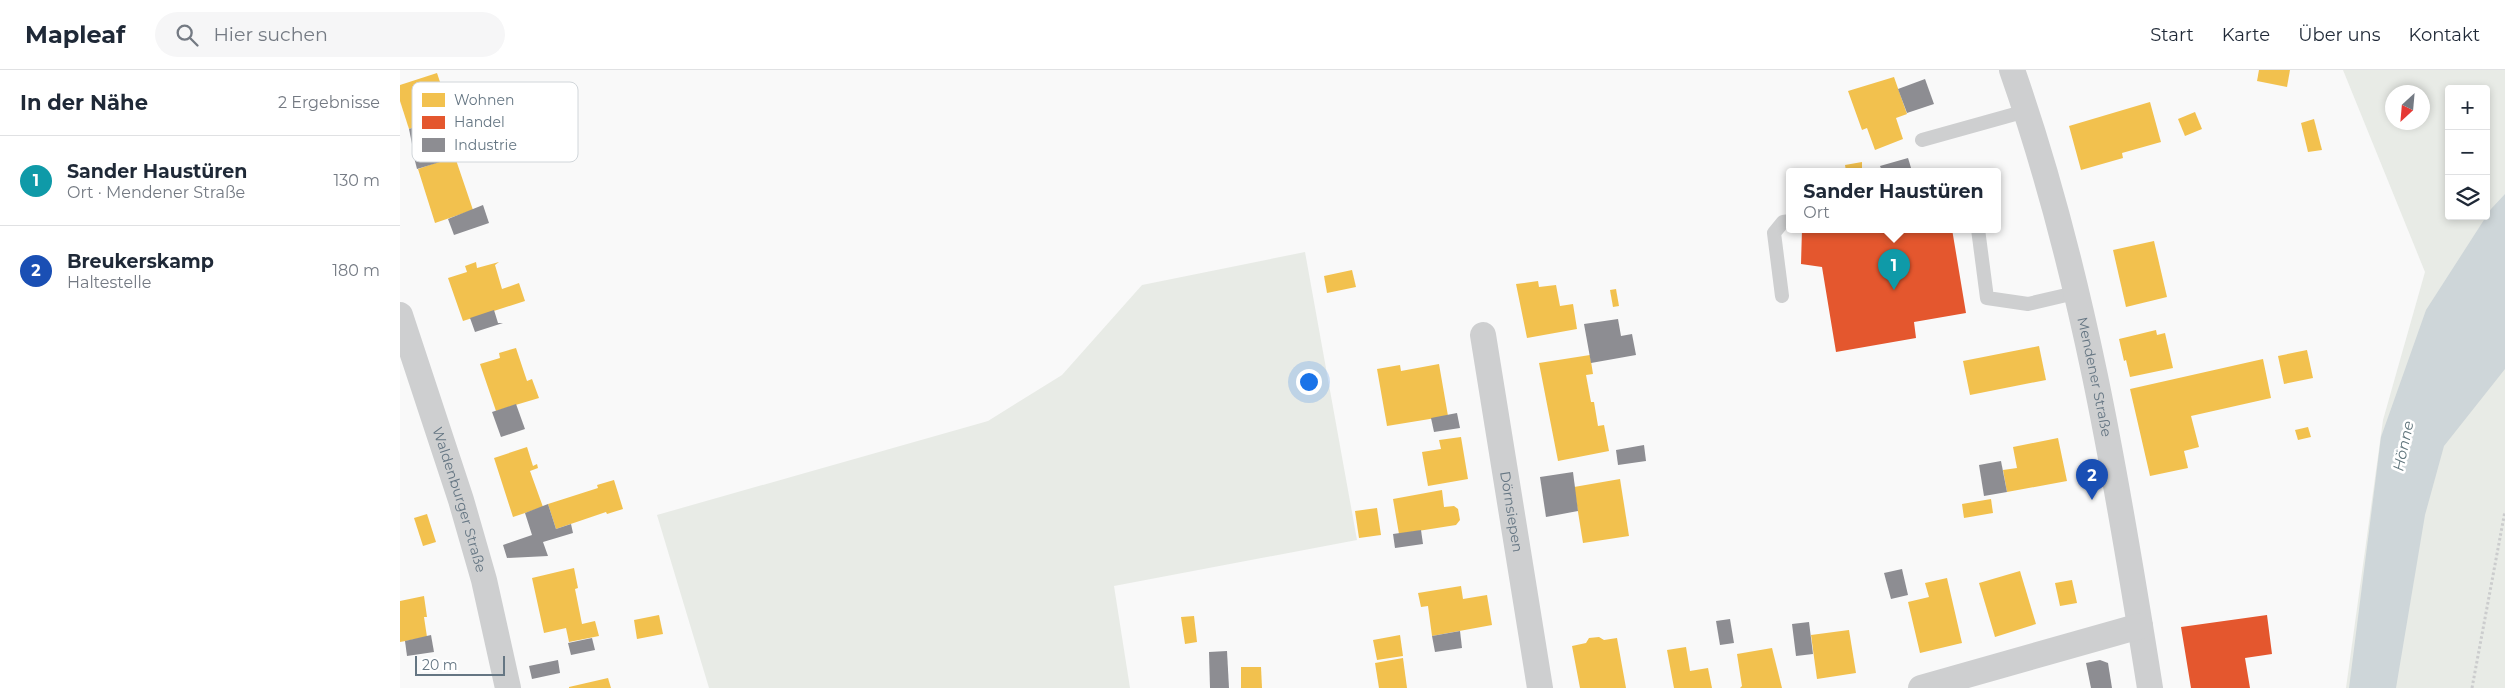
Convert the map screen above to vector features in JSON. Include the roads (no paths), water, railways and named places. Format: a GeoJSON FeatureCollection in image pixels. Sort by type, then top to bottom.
{"type":"FeatureCollection","features":[{"type":"Feature","properties":{"kind":"street","name":"Mendener Straße"},"geometry":{"type":"LineString","coordinates":[[2012,70],[2054,202],[2075,294],[2120,497],[2150,688]]}},
{"type":"Feature","properties":{"kind":"street","name":"Waldenburger Straße"},"geometry":{"type":"LineString","coordinates":[[400,315],[461,500],[482,571],[508,688]]}},
{"type":"Feature","properties":{"kind":"street","name":"Dörnsiepen"},"geometry":{"type":"LineString","coordinates":[[1483,335],[1540,688]]}},
{"type":"Feature","properties":{"kind":"street"},"geometry":{"type":"LineString","coordinates":[[1921,688],[2140,626]]}},
{"type":"Feature","properties":{"kind":"lane"},"geometry":{"type":"LineString","coordinates":[[1922,140],[2026,111]]}},
{"type":"Feature","properties":{"kind":"lane"},"geometry":{"type":"LineString","coordinates":[[1782,296],[1774,233],[1783,222],[1786,222]]}},
{"type":"Feature","properties":{"kind":"lane"},"geometry":{"type":"LineString","coordinates":[[1979,233],[1987,298],[2028,304],[2075,294]]}},
{"type":"Feature","properties":{"kind":"water","name":"Hönne"},"geometry":{"type":"Polygon","coordinates":[[[2505,194],[2505,369],[2444,446],[2425,515],[2396,688],[2349,688],[2381,437],[2426,310],[2484,220],[2490,220],[2491,209],[2505,194]]]}},
{"type":"Feature","properties":{"kind":"place","name":"Sander Haustüren"},"geometry":{"type":"Point","coordinates":[1894,290]}},
{"type":"Feature","properties":{"kind":"place","name":"Breukerskamp"},"geometry":{"type":"Point","coordinates":[2092,500]}}]}
